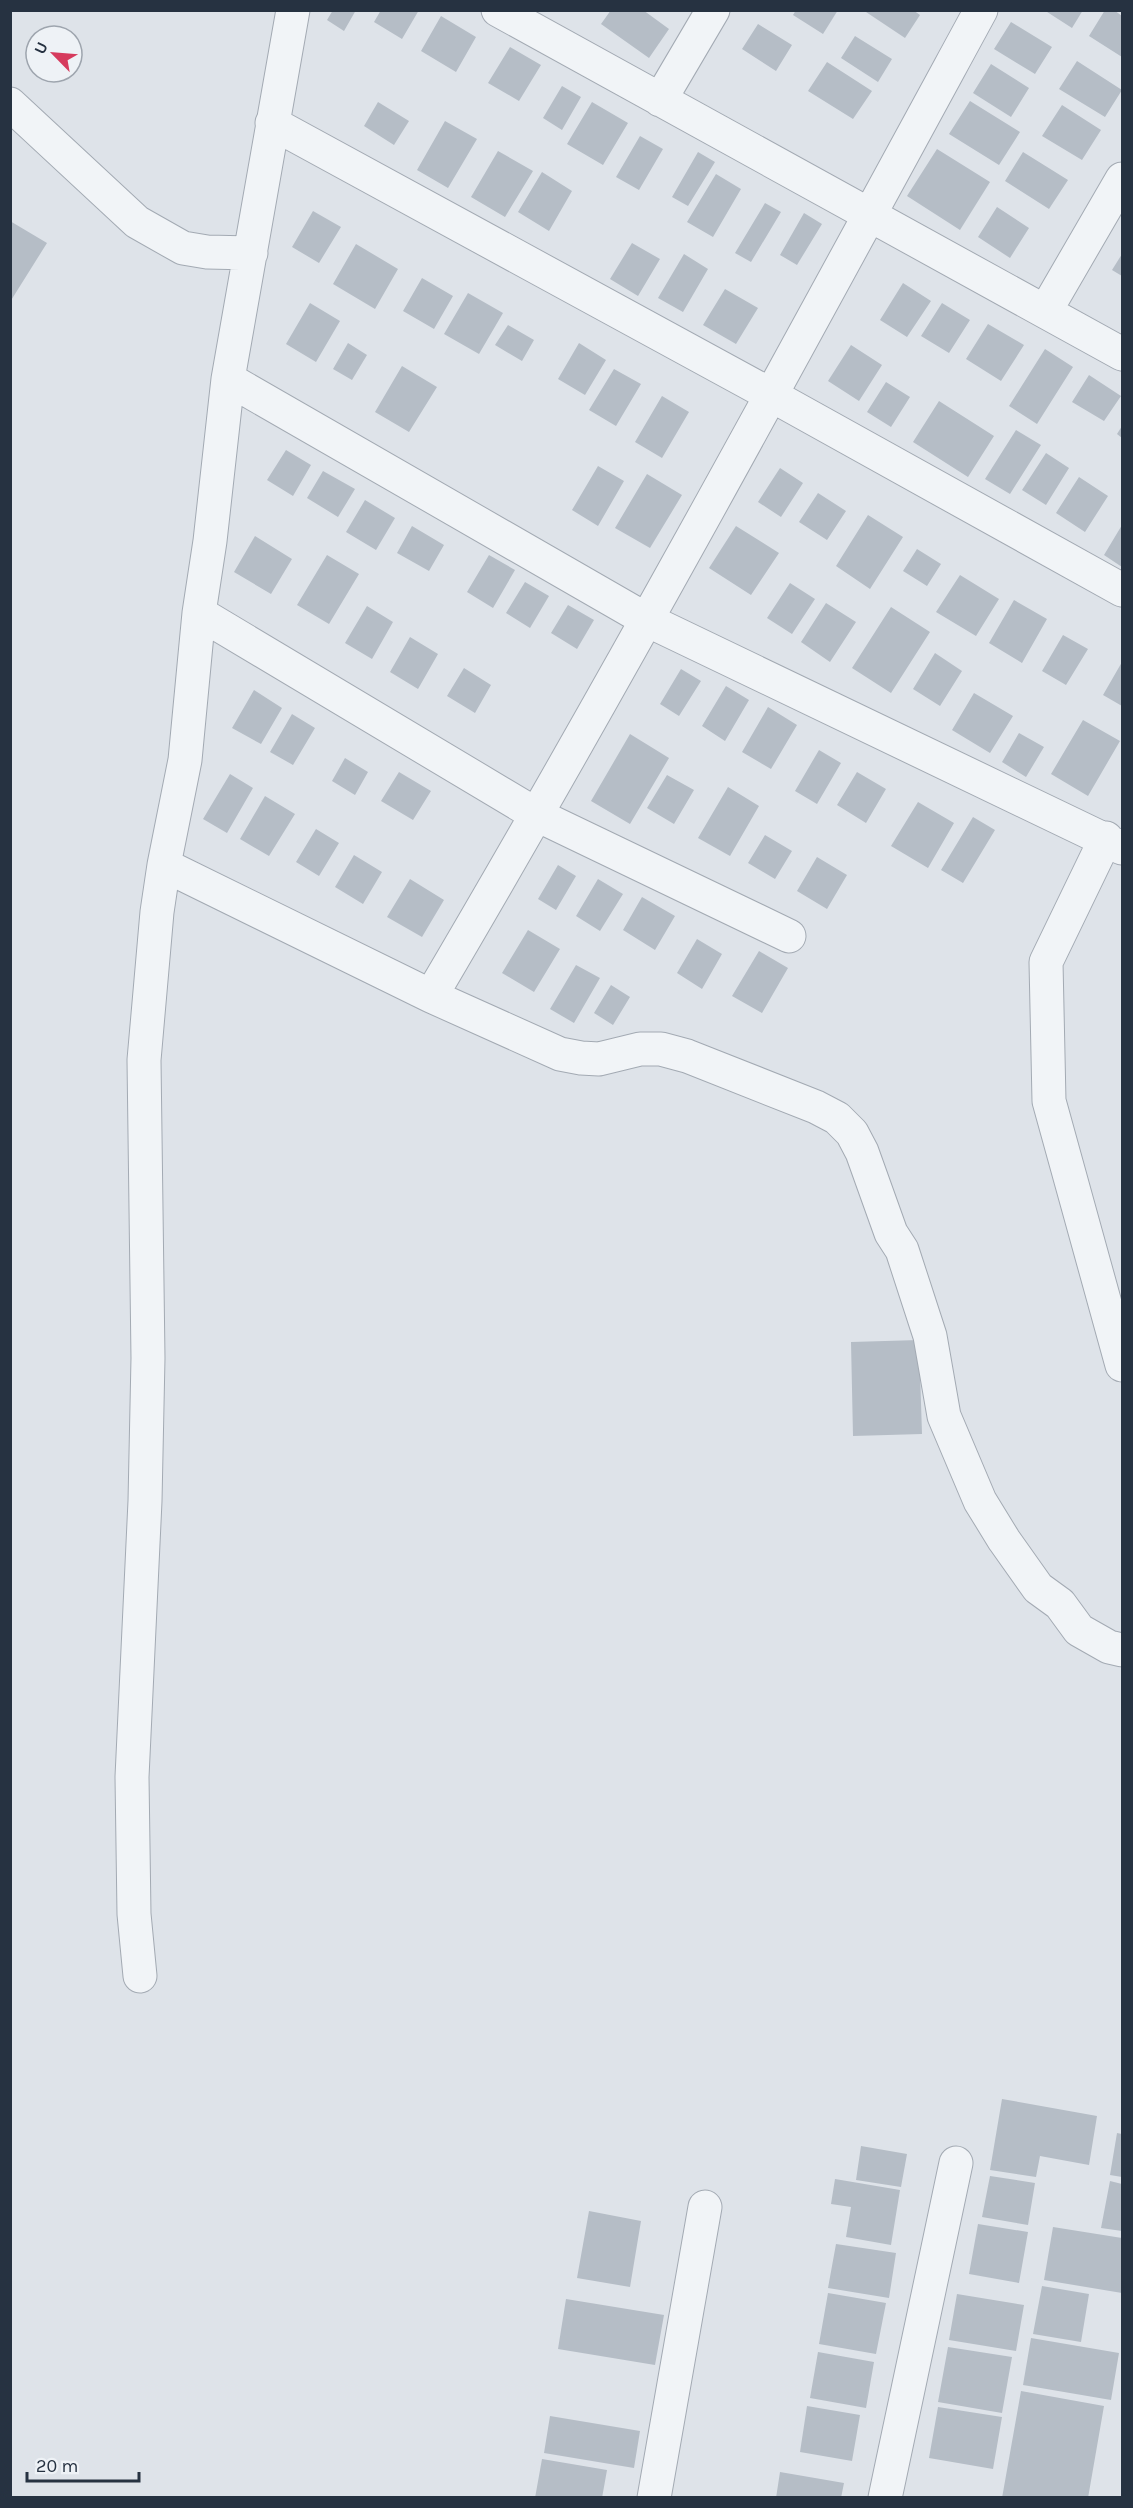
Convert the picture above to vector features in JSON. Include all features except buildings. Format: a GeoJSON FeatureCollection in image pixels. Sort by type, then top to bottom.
{"type":"FeatureCollection","features":[{"type":"Feature","properties":{"kind":"street"},"geometry":{"type":"LineString","coordinates":[[141,1976],[134,1914],[132,1777],[145,1501],[148,1359],[144,1060],[157,912],[185,760],[199,613],[213,519],[228,379],[293,10]]}},
{"type":"Feature","properties":{"kind":"street"},"geometry":{"type":"LineString","coordinates":[[498,10],[870,216],[1046,310],[1122,354]]}},
{"type":"Feature","properties":{"kind":"street"},"geometry":{"type":"LineString","coordinates":[[660,100],[713,10]]}},
{"type":"Feature","properties":{"kind":"street"},"geometry":{"type":"LineString","coordinates":[[431,996],[647,620],[981,10]]}},
{"type":"Feature","properties":{"kind":"street"},"geometry":{"type":"LineString","coordinates":[[10,104],[137,222],[183,248],[207,252],[251,252]]}},
{"type":"Feature","properties":{"kind":"street"},"geometry":{"type":"LineString","coordinates":[[272,123],[771,395],[1122,591]]}},
{"type":"Feature","properties":{"kind":"street"},"geometry":{"type":"LineString","coordinates":[[1046,310],[1122,179]]}},
{"type":"Feature","properties":{"kind":"street"},"geometry":{"type":"LineString","coordinates":[[228,379],[647,620],[1114,843],[1046,962],[1049,1101],[1122,1365]]}},
{"type":"Feature","properties":{"kind":"street"},"geometry":{"type":"LineString","coordinates":[[199,613],[537,815],[789,936]]}},
{"type":"Feature","properties":{"kind":"street"},"geometry":{"type":"LineString","coordinates":[[164,865],[431,996],[560,1054],[599,1059],[640,1049],[661,1049],[687,1056],[768,1087],[837,1118],[852,1133],[862,1152],[891,1233],[902,1250],[930,1336],[944,1416],[980,1501],[1038,1588],[1060,1604],[1079,1630],[1109,1647],[1122,1650]]}},
{"type":"Feature","properties":{"kind":"street"},"geometry":{"type":"LineString","coordinates":[[885,2498],[956,2163]]}},
{"type":"Feature","properties":{"kind":"street"},"geometry":{"type":"LineString","coordinates":[[654,2498],[705,2208]]}}]}
